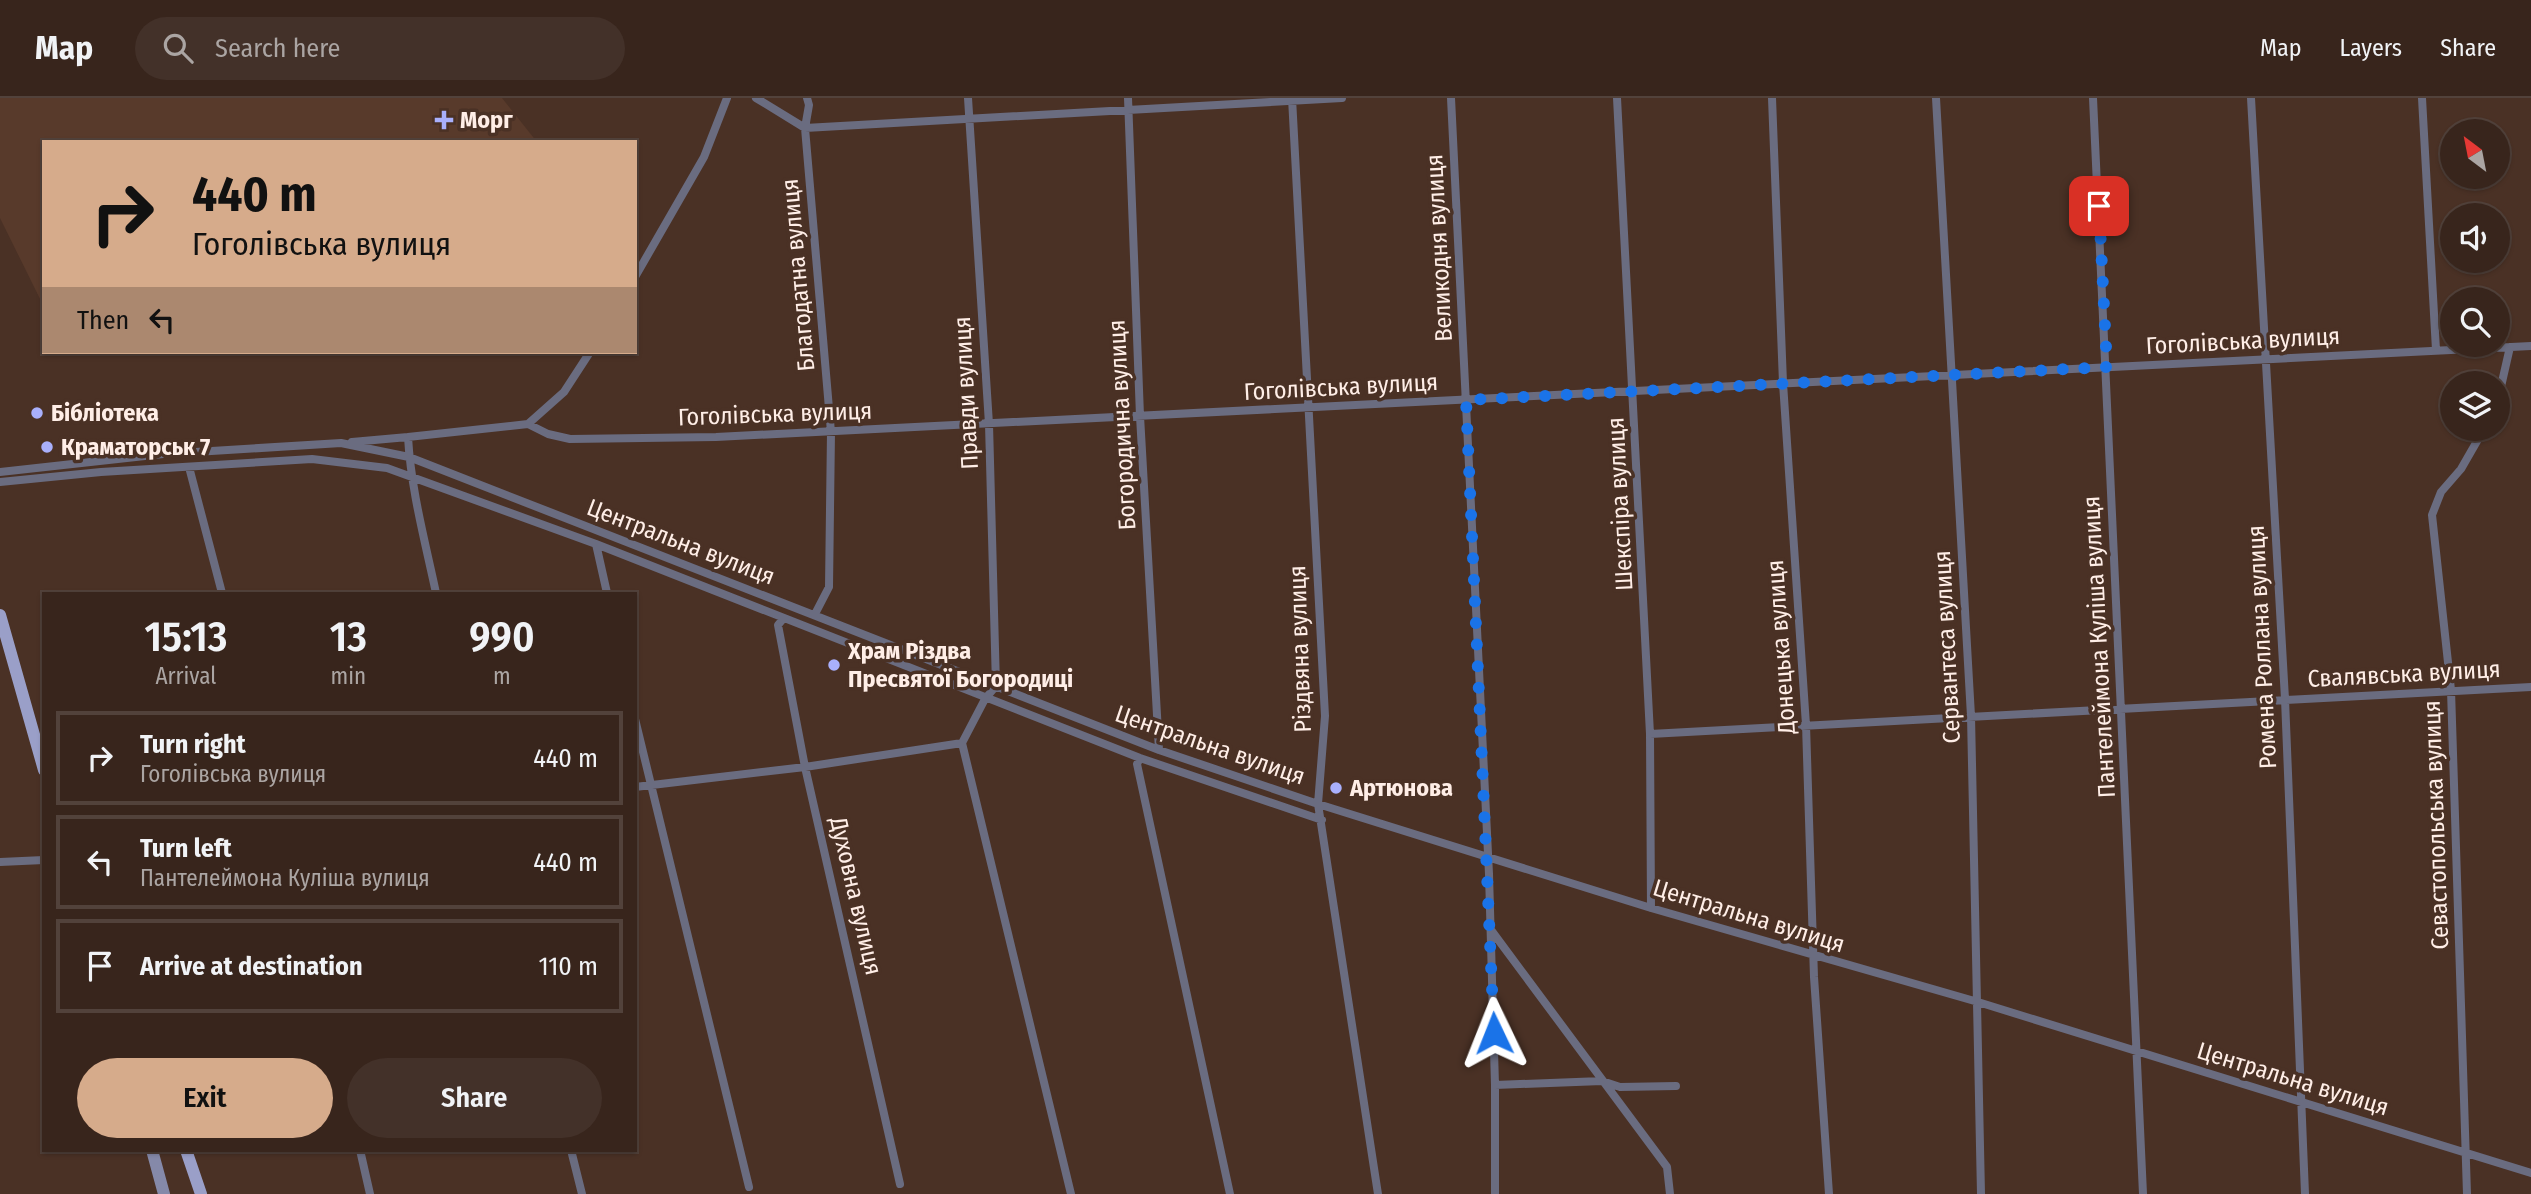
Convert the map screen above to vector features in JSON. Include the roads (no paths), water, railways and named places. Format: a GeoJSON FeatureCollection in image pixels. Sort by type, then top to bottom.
{"type":"FeatureCollection","features":[{"type":"Feature","properties":{"kind":"main road"},"geometry":{"type":"LineString","coordinates":[[0,615],[42,763]]}},
{"type":"Feature","properties":{"kind":"main road"},"geometry":{"type":"LineString","coordinates":[[187,1152],[201,1194]]}},
{"type":"Feature","properties":{"kind":"street"},"geometry":{"type":"LineString","coordinates":[[637,274],[704,157],[727,98]]}},
{"type":"Feature","properties":{"kind":"street"},"geometry":{"type":"LineString","coordinates":[[756,98],[805,128],[1342,98]]}},
{"type":"Feature","properties":{"kind":"street","name":"Благодатна вулиця"},"geometry":{"type":"LineString","coordinates":[[807,98],[805,128],[831,432],[829,587],[815,614]]}},
{"type":"Feature","properties":{"kind":"street","name":"Правди вулиця"},"geometry":{"type":"LineString","coordinates":[[968,98],[989,424],[996,686]]}},
{"type":"Feature","properties":{"kind":"street","name":"Богородична вулиця"},"geometry":{"type":"LineString","coordinates":[[1128,98],[1140,416],[1159,750]]}},
{"type":"Feature","properties":{"kind":"street","name":"Великодня вулиця"},"geometry":{"type":"LineString","coordinates":[[1451,98],[1485,856],[1491,930],[1495,1194]]}},
{"type":"Feature","properties":{"kind":"street","name":"Шекспіра вулиця"},"geometry":{"type":"LineString","coordinates":[[1617,98],[1650,734],[1651,908]]}},
{"type":"Feature","properties":{"kind":"street","name":"Донецька вулиця"},"geometry":{"type":"LineString","coordinates":[[1772,98],[1783,383],[1806,725],[1814,956],[1829,1194]]}},
{"type":"Feature","properties":{"kind":"street","name":"Сервантеса вулиця"},"geometry":{"type":"LineString","coordinates":[[1937,98],[1971,716],[1981,1194]]}},
{"type":"Feature","properties":{"kind":"street","name":"Пантелеймона Куліша вулиця"},"geometry":{"type":"LineString","coordinates":[[2093,98],[2107,367],[2119,709],[2134,940],[2135,1050],[2143,1194]]}},
{"type":"Feature","properties":{"kind":"street","name":"Ромена Роллана вулиця"},"geometry":{"type":"LineString","coordinates":[[2252,98],[2285,699],[2299,1101],[2305,1194]]}},
{"type":"Feature","properties":{"kind":"street"},"geometry":{"type":"LineString","coordinates":[[2422,98],[2436,350]]}},
{"type":"Feature","properties":{"kind":"street","name":"Різдвяна вулиця"},"geometry":{"type":"LineString","coordinates":[[1292,99],[1325,716],[1318,804],[1378,1194]]}},
{"type":"Feature","properties":{"kind":"street","name":"Гоголівська вулиця"},"geometry":{"type":"LineString","coordinates":[[2510,347],[2531,346]]}},
{"type":"Feature","properties":{"kind":"street","name":"Гоголівська вулиця"},"geometry":{"type":"LineString","coordinates":[[341,443],[528,424],[548,434],[570,439],[716,438],[2440,350]]}},
{"type":"Feature","properties":{"kind":"street"},"geometry":{"type":"LineString","coordinates":[[528,424],[564,393],[589,354]]}},
{"type":"Feature","properties":{"kind":"street"},"geometry":{"type":"LineString","coordinates":[[408,437],[409,457],[415,479],[415,500],[436,592]]}},
{"type":"Feature","properties":{"kind":"street","name":"Севастопольська вулиця"},"geometry":{"type":"LineString","coordinates":[[2467,1194],[2451,690],[2432,515],[2441,492],[2461,469],[2477,441]]}},
{"type":"Feature","properties":{"kind":"street","name":"Центральна вулиця"},"geometry":{"type":"LineString","coordinates":[[0,472],[163,454],[341,443],[409,457],[1159,750],[1318,804],[1651,908],[1978,1002],[2531,1173]]}},
{"type":"Feature","properties":{"kind":"street","name":"Центральна вулиця"},"geometry":{"type":"LineString","coordinates":[[0,482],[312,459],[387,468],[596,544],[1140,758],[1322,820]]}},
{"type":"Feature","properties":{"kind":"street"},"geometry":{"type":"LineString","coordinates":[[188,467],[222,592]]}},
{"type":"Feature","properties":{"kind":"street"},"geometry":{"type":"LineString","coordinates":[[596,544],[607,592]]}},
{"type":"Feature","properties":{"kind":"street","name":"Духовна вулиця"},"geometry":{"type":"LineString","coordinates":[[783,619],[778,625],[805,767],[900,1184]]}},
{"type":"Feature","properties":{"kind":"street"},"geometry":{"type":"LineString","coordinates":[[996,686],[985,699],[962,743],[1071,1194]]}},
{"type":"Feature","properties":{"kind":"street","name":"Свалявська вулиця"},"geometry":{"type":"LineString","coordinates":[[1650,734],[2531,687]]}},
{"type":"Feature","properties":{"kind":"street"},"geometry":{"type":"LineString","coordinates":[[637,728],[749,1187]]}},
{"type":"Feature","properties":{"kind":"street"},"geometry":{"type":"LineString","coordinates":[[637,787],[805,767],[962,743]]}},
{"type":"Feature","properties":{"kind":"street"},"geometry":{"type":"LineString","coordinates":[[1140,758],[1137,764],[1230,1194]]}},
{"type":"Feature","properties":{"kind":"street"},"geometry":{"type":"LineString","coordinates":[[0,862],[42,860]]}},
{"type":"Feature","properties":{"kind":"street"},"geometry":{"type":"LineString","coordinates":[[1491,930],[1667,1167],[1670,1194]]}},
{"type":"Feature","properties":{"kind":"street"},"geometry":{"type":"LineString","coordinates":[[1495,1084],[1602,1081],[1620,1087],[1676,1086]]}},
{"type":"Feature","properties":{"kind":"street"},"geometry":{"type":"LineString","coordinates":[[153,1152],[164,1194]]}},
{"type":"Feature","properties":{"kind":"street"},"geometry":{"type":"LineString","coordinates":[[360,1152],[370,1194]]}},
{"type":"Feature","properties":{"kind":"street"},"geometry":{"type":"LineString","coordinates":[[572,1152],[582,1194]]}},
{"type":"Feature","properties":{"kind":"place","name":"Морг"},"geometry":{"type":"Point","coordinates":[444,120]}},
{"type":"Feature","properties":{"kind":"place","name":"Бібліотека"},"geometry":{"type":"Point","coordinates":[37,413]}},
{"type":"Feature","properties":{"kind":"place","name":"Краматорськ 7"},"geometry":{"type":"Point","coordinates":[47,447]}},
{"type":"Feature","properties":{"kind":"place","name":"Храм Різдва Пресвятої Богородиці"},"geometry":{"type":"Point","coordinates":[834,665]}},
{"type":"Feature","properties":{"kind":"place","name":"Артюнова"},"geometry":{"type":"Point","coordinates":[1336,788]}}]}
